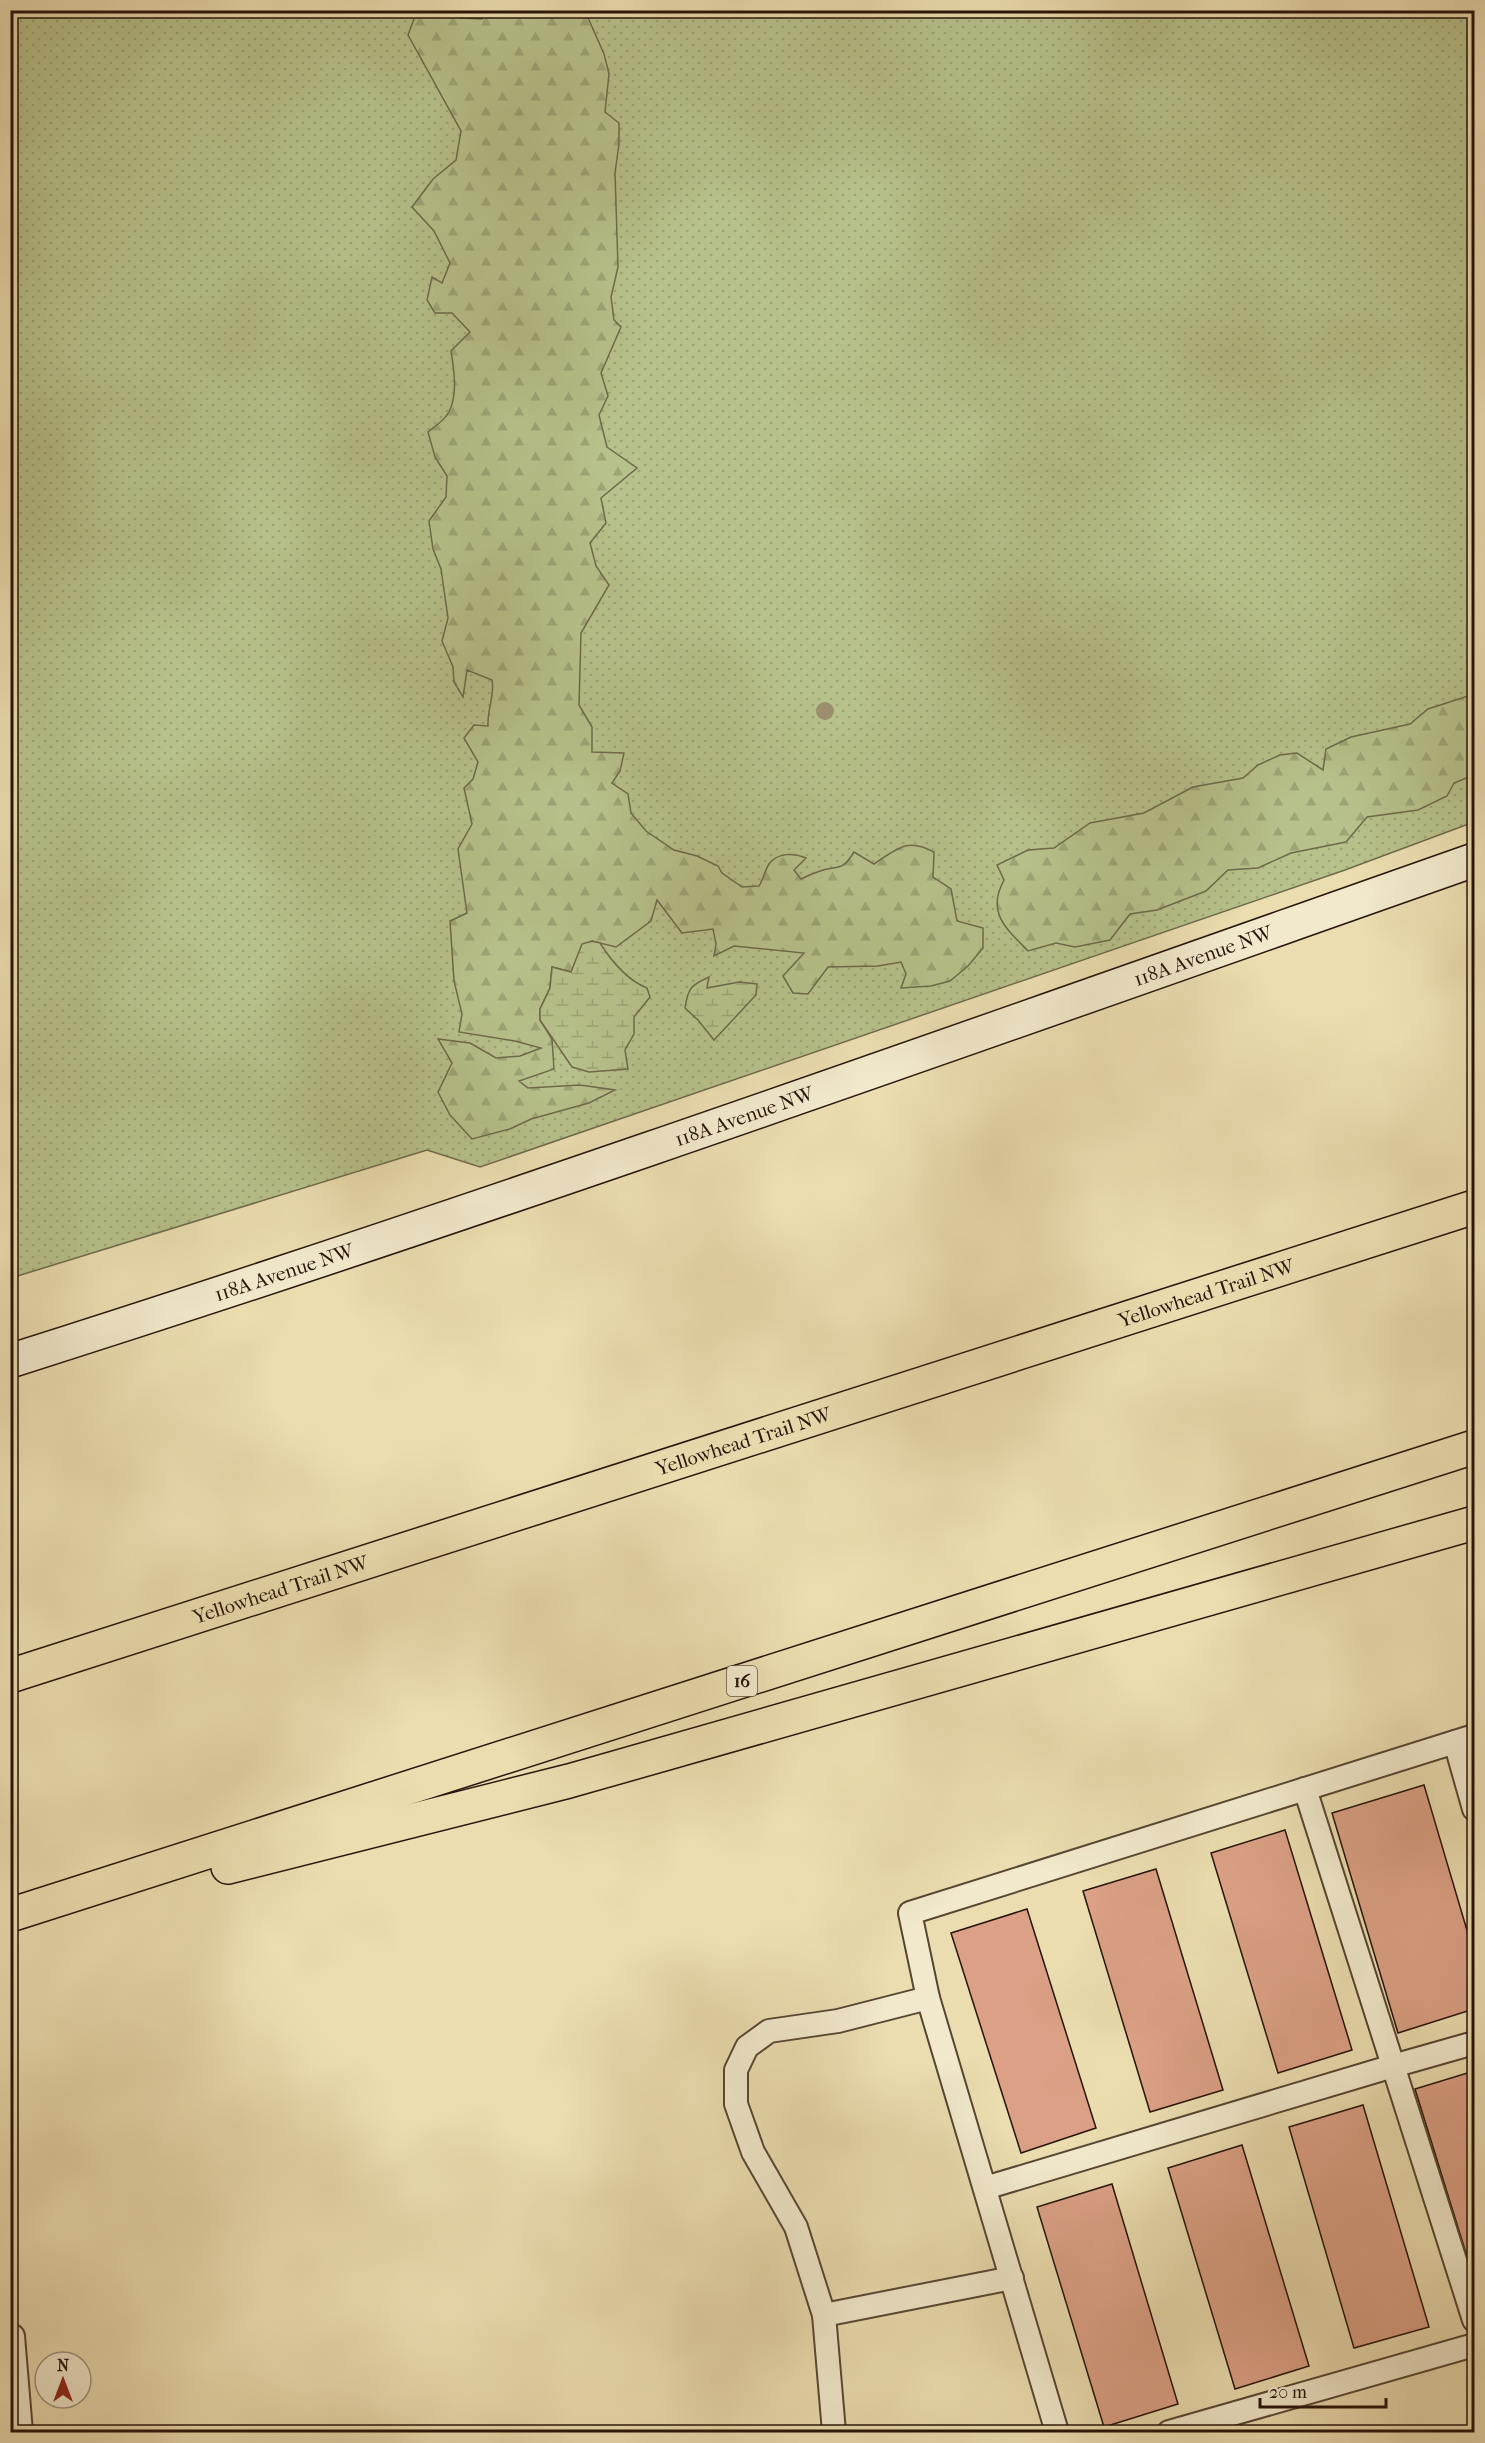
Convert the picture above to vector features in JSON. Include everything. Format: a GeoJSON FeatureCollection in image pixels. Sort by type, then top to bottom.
{"type":"FeatureCollection","features":[{"type":"Feature","properties":{"kind":"highway"},"geometry":{"type":"LineString","coordinates":[[1309,1260],[1474,1189]]}},
{"type":"Feature","properties":{"kind":"highway","name":"Yellowhead Trail NW"},"geometry":{"type":"LineString","coordinates":[[10,1676],[1474,1207]]}},
{"type":"Feature","properties":{"kind":"highway","name":"16"},"geometry":{"type":"LineString","coordinates":[[10,1915],[1474,1447]]}},
{"type":"Feature","properties":{"kind":"highway"},"geometry":{"type":"LineString","coordinates":[[10,1921],[569,1781],[1474,1523]]}},
{"type":"Feature","properties":{"kind":"street","name":"118A Avenue NW"},"geometry":{"type":"LineString","coordinates":[[10,1361],[604,1166],[1474,860]]}},
{"type":"Feature","properties":{"kind":"lane"},"geometry":{"type":"LineString","coordinates":[[1057,2433],[928,1998],[910,1913],[1465,1739],[1474,1809]]}},
{"type":"Feature","properties":{"kind":"lane"},"geometry":{"type":"LineString","coordinates":[[1305,1789],[1474,2320]]}},
{"type":"Feature","properties":{"kind":"lane"},"geometry":{"type":"LineString","coordinates":[[834,2433],[824,2315],[796,2227],[753,2152],[736,2104],[736,2070],[747,2047],[768,2031],[838,2021],[928,1998]]}},
{"type":"Feature","properties":{"kind":"lane"},"geometry":{"type":"LineString","coordinates":[[985,2188],[1474,2043]]}},
{"type":"Feature","properties":{"kind":"lane"},"geometry":{"type":"LineString","coordinates":[[824,2315],[1012,2278]]}},
{"type":"Feature","properties":{"kind":"lane"},"geometry":{"type":"LineString","coordinates":[[10,2336],[13,2336],[21,2433]]}},
{"type":"Feature","properties":{"kind":"lane"},"geometry":{"type":"LineString","coordinates":[[1169,2433],[1474,2345]]}},
{"type":"Feature","properties":{"kind":"green space"},"geometry":{"type":"Polygon","coordinates":[[[11,11],[1474,11],[1474,822],[1345,870],[480,1167],[427,1150],[11,1278],[11,11]]]}},
{"type":"Feature","properties":{"kind":"green space"},"geometry":{"type":"Polygon","coordinates":[[[417,11],[460,11],[461,18],[482,19],[485,11],[585,11],[604,54],[609,74],[605,112],[619,123],[615,173],[618,267],[611,297],[614,320],[621,327],[601,373],[608,396],[599,415],[607,447],[637,468],[601,498],[606,523],[590,543],[596,566],[609,585],[581,633],[579,705],[592,727],[592,752],[624,753],[620,771],[612,783],[628,794],[631,813],[646,831],[674,850],[697,856],[718,866],[722,873],[742,887],[759,886],[769,864],[781,856],[796,855],[806,858],[794,870],[801,879],[843,865],[854,852],[874,864],[902,847],[916,845],[934,852],[933,877],[951,889],[957,921],[983,928],[983,948],[968,966],[950,981],[931,986],[901,988],[906,974],[901,962],[878,966],[828,967],[808,994],[793,993],[783,976],[804,953],[734,946],[714,956],[716,944],[713,929],[682,933],[657,900],[651,921],[616,947],[592,941],[571,972],[552,967],[550,988],[540,1009],[540,1020],[552,1039],[554,1069],[519,1081],[528,1088],[580,1085],[615,1090],[589,1103],[472,1139],[450,1115],[438,1092],[452,1063],[438,1039],[470,1043],[496,1058],[520,1056],[541,1048],[515,1041],[459,1032],[462,1014],[454,981],[450,921],[467,913],[458,849],[472,824],[464,788],[473,779],[478,762],[464,738],[474,725],[488,726],[493,686],[492,680],[467,670],[463,697],[454,682],[453,667],[442,641],[448,618],[441,569],[433,549],[429,521],[446,497],[447,476],[435,457],[428,432],[442,421],[452,405],[454,374],[451,351],[470,332],[452,313],[435,313],[427,300],[432,277],[442,283],[450,263],[434,231],[412,207],[433,179],[456,160],[461,131],[408,35],[417,11]]]}},
{"type":"Feature","properties":{"kind":"green space"},"geometry":{"type":"Polygon","coordinates":[[[1474,694],[1474,775],[1454,783],[1447,796],[1418,810],[1367,817],[1346,842],[1291,853],[1258,868],[1228,870],[1206,891],[1157,910],[1130,914],[1110,940],[1075,947],[1056,943],[1028,951],[1012,935],[1001,919],[997,902],[1004,880],[997,865],[1028,850],[1054,848],[1090,823],[1144,813],[1193,787],[1243,778],[1258,765],[1280,755],[1297,753],[1323,770],[1326,749],[1351,737],[1410,724],[1428,709],[1474,694]]]}},
{"type":"Feature","properties":{"kind":"green space"},"geometry":{"type":"Polygon","coordinates":[[[592,941],[600,943],[620,970],[647,988],[650,997],[634,1017],[634,1034],[625,1050],[628,1069],[589,1072],[572,1067],[540,1020],[540,1009],[550,988],[552,967],[571,972],[582,944],[592,941]]]}},
{"type":"Feature","properties":{"kind":"green space"},"geometry":{"type":"Polygon","coordinates":[[[709,977],[707,988],[739,982],[757,984],[756,995],[714,1040],[685,1008],[691,988],[709,977]]]}},
{"type":"Feature","properties":{"kind":"building"},"geometry":{"type":"Polygon","coordinates":[[[1424,1785],[1474,1954],[1474,2009],[1398,2033],[1332,1813],[1424,1785]]]}},
{"type":"Feature","properties":{"kind":"building"},"geometry":{"type":"Polygon","coordinates":[[[1285,1830],[1352,2050],[1278,2073],[1211,1853],[1285,1830]]]}},
{"type":"Feature","properties":{"kind":"building"},"geometry":{"type":"Polygon","coordinates":[[[1156,1869],[1223,2090],[1150,2112],[1083,1891],[1156,1869]]]}},
{"type":"Feature","properties":{"kind":"building"},"geometry":{"type":"Polygon","coordinates":[[[1027,1909],[1096,2128],[1021,2153],[951,1933],[1027,1909]]]}},
{"type":"Feature","properties":{"kind":"building"},"geometry":{"type":"Polygon","coordinates":[[[1474,2071],[1474,2279],[1415,2089],[1474,2071]]]}},
{"type":"Feature","properties":{"kind":"building"},"geometry":{"type":"Polygon","coordinates":[[[1363,2105],[1429,2327],[1354,2348],[1289,2127],[1363,2105]]]}},
{"type":"Feature","properties":{"kind":"building"},"geometry":{"type":"Polygon","coordinates":[[[1242,2145],[1309,2366],[1235,2389],[1168,2168],[1242,2145]]]}},
{"type":"Feature","properties":{"kind":"building"},"geometry":{"type":"Polygon","coordinates":[[[1112,2184],[1178,2404],[1104,2427],[1037,2207],[1112,2184]]]}}]}
